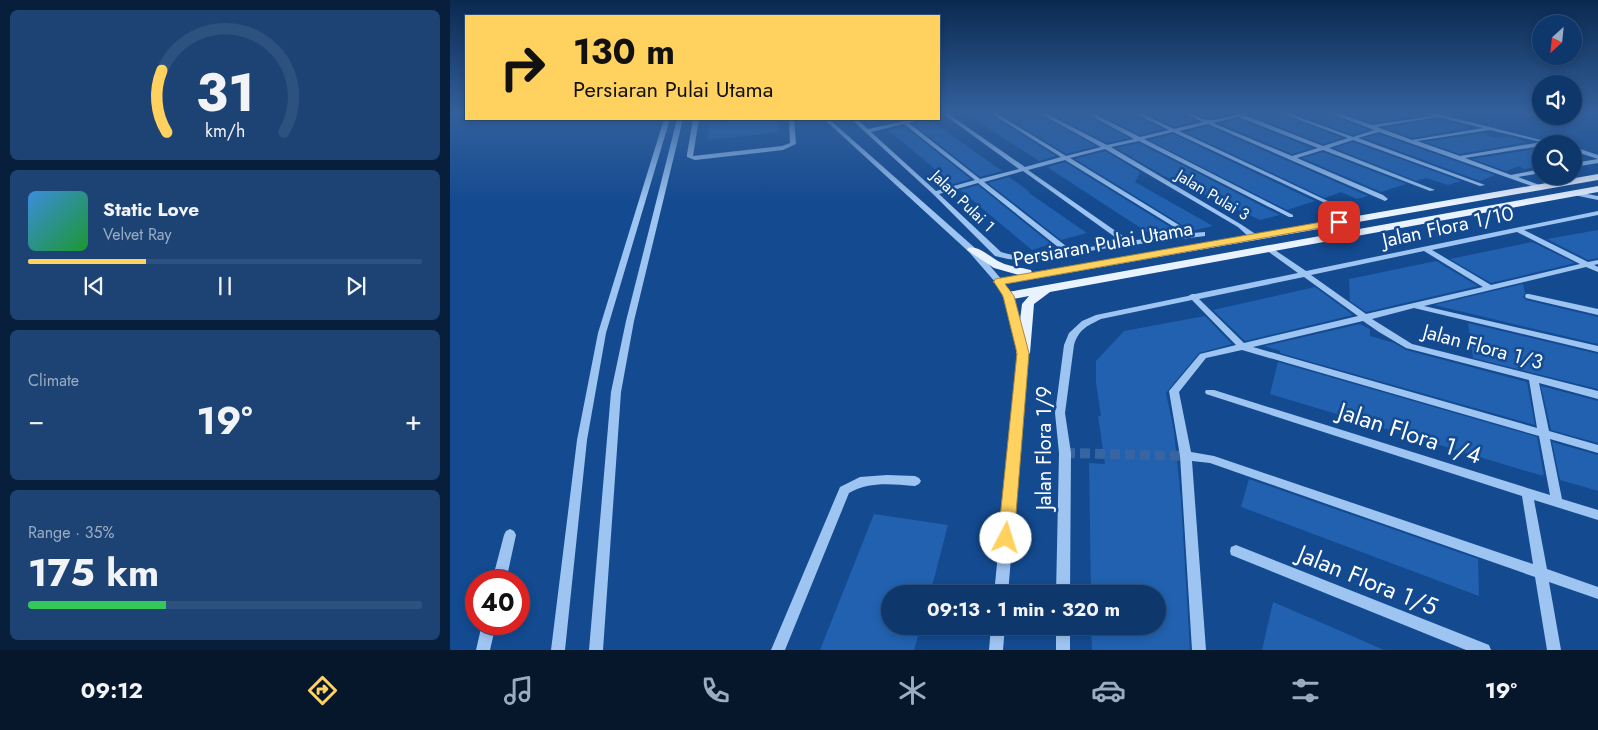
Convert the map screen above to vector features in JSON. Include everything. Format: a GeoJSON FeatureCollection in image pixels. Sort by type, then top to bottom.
{"type":"FeatureCollection","features":[{"type":"Feature","properties":{"kind":"main road","name":"Persiaran Pulai Utama"},"geometry":{"type":"LineString","coordinates":[[999,282],[1598,177]]}},
{"type":"Feature","properties":{"kind":"main road","name":"Persiaran Pulai Utama"},"geometry":{"type":"LineString","coordinates":[[1008,296],[1570,192],[1598,189]]}},
{"type":"Feature","properties":{"kind":"main road"},"geometry":{"type":"LineString","coordinates":[[1254,237],[1268,248]]}},
{"type":"Feature","properties":{"kind":"main road"},"geometry":{"type":"LineString","coordinates":[[972,250],[991,262],[1012,271],[1065,270]]}},
{"type":"Feature","properties":{"kind":"main road"},"geometry":{"type":"LineString","coordinates":[[1023,353],[1028,304],[1036,296],[1065,285]]}},
{"type":"Feature","properties":{"kind":"street"},"geometry":{"type":"LineString","coordinates":[[558,650],[582,440],[602,333],[660,143]]}},
{"type":"Feature","properties":{"kind":"street"},"geometry":{"type":"LineString","coordinates":[[596,650],[616,392],[630,322],[674,143]]}},
{"type":"Feature","properties":{"kind":"street"},"geometry":{"type":"LineString","coordinates":[[692,143],[690,157],[695,158],[783,148],[791,146],[793,143]]}},
{"type":"Feature","properties":{"kind":"street"},"geometry":{"type":"LineString","coordinates":[[853,143],[972,250],[999,282],[1008,296],[1023,353],[1002,585]]}},
{"type":"Feature","properties":{"kind":"street","name":"Jalan Pulai 1"},"geometry":{"type":"LineString","coordinates":[[881,143],[998,254],[1014,259],[1031,260],[1069,252],[1202,234]]}},
{"type":"Feature","properties":{"kind":"street"},"geometry":{"type":"LineString","coordinates":[[933,143],[1069,252]]}},
{"type":"Feature","properties":{"kind":"street"},"geometry":{"type":"LineString","coordinates":[[988,143],[1130,244]]}},
{"type":"Feature","properties":{"kind":"street"},"geometry":{"type":"LineString","coordinates":[[1041,143],[1191,235]]}},
{"type":"Feature","properties":{"kind":"street","name":"Jalan Pulai 3"},"geometry":{"type":"LineString","coordinates":[[1099,143],[1240,226],[1254,237]]}},
{"type":"Feature","properties":{"kind":"street"},"geometry":{"type":"LineString","coordinates":[[935,193],[1122,143]]}},
{"type":"Feature","properties":{"kind":"street"},"geometry":{"type":"LineString","coordinates":[[1148,143],[1291,216]]}},
{"type":"Feature","properties":{"kind":"street"},"geometry":{"type":"LineString","coordinates":[[1202,143],[1330,203]]}},
{"type":"Feature","properties":{"kind":"street"},"geometry":{"type":"LineString","coordinates":[[1258,143],[1385,199]]}},
{"type":"Feature","properties":{"kind":"street"},"geometry":{"type":"LineString","coordinates":[[1310,143],[1432,190]]}},
{"type":"Feature","properties":{"kind":"street"},"geometry":{"type":"LineString","coordinates":[[1292,158],[1336,143]]}},
{"type":"Feature","properties":{"kind":"street"},"geometry":{"type":"LineString","coordinates":[[1367,143],[1482,185]]}},
{"type":"Feature","properties":{"kind":"street"},"geometry":{"type":"LineString","coordinates":[[1419,143],[1540,187]]}},
{"type":"Feature","properties":{"kind":"street"},"geometry":{"type":"LineString","coordinates":[[1460,158],[1532,146]]}},
{"type":"Feature","properties":{"kind":"street"},"geometry":{"type":"LineString","coordinates":[[1582,152],[1598,157]]}},
{"type":"Feature","properties":{"kind":"street"},"geometry":{"type":"LineString","coordinates":[[1582,164],[1598,161]]}},
{"type":"Feature","properties":{"kind":"street"},"geometry":{"type":"LineString","coordinates":[[1512,176],[1532,173]]}},
{"type":"Feature","properties":{"kind":"street"},"geometry":{"type":"LineString","coordinates":[[1570,192],[1598,198]]}},
{"type":"Feature","properties":{"kind":"street","name":"Jalan Flora 1/10"},"geometry":{"type":"LineString","coordinates":[[1304,274],[1598,213]]}},
{"type":"Feature","properties":{"kind":"street"},"geometry":{"type":"LineString","coordinates":[[1518,230],[1598,270]]}},
{"type":"Feature","properties":{"kind":"street","name":"Jalan Flora 1/3"},"geometry":{"type":"LineString","coordinates":[[1268,248],[1366,318],[1409,346],[1598,395]]}},
{"type":"Feature","properties":{"kind":"street"},"geometry":{"type":"LineString","coordinates":[[1425,249],[1491,288]]}},
{"type":"Feature","properties":{"kind":"street"},"geometry":{"type":"LineString","coordinates":[[1201,649],[1186,456],[1174,390],[1203,356],[1598,262]]}},
{"type":"Feature","properties":{"kind":"street","name":"Jalan Flora 1/9"},"geometry":{"type":"LineString","coordinates":[[1063,585],[1064,453],[1060,412],[1069,345],[1073,333],[1085,323],[1099,317],[1304,274]]}},
{"type":"Feature","properties":{"kind":"street"},"geometry":{"type":"LineString","coordinates":[[1192,296],[1243,347],[1598,449]]}},
{"type":"Feature","properties":{"kind":"street"},"geometry":{"type":"LineString","coordinates":[[1529,296],[1598,312]]}},
{"type":"Feature","properties":{"kind":"street"},"geometry":{"type":"LineString","coordinates":[[1414,306],[1598,349]]}},
{"type":"Feature","properties":{"kind":"street"},"geometry":{"type":"LineString","coordinates":[[1533,378],[1557,502]]}},
{"type":"Feature","properties":{"kind":"street","name":"Jalan Flora 1/4"},"geometry":{"type":"LineString","coordinates":[[1210,392],[1598,515]]}},
{"type":"Feature","properties":{"kind":"street"},"geometry":{"type":"LineString","coordinates":[[1186,456],[1210,459],[1598,593]]}},
{"type":"Feature","properties":{"kind":"street"},"geometry":{"type":"LineString","coordinates":[[778,650],[844,490],[853,483],[869,479],[915,482]]}},
{"type":"Feature","properties":{"kind":"street"},"geometry":{"type":"LineString","coordinates":[[1527,492],[1554,650]]}},
{"type":"Feature","properties":{"kind":"street"},"geometry":{"type":"LineString","coordinates":[[502,570],[510,535]]}},
{"type":"Feature","properties":{"kind":"street","name":"Jalan Flora 1/5"},"geometry":{"type":"LineString","coordinates":[[1236,551],[1484,650]]}},
{"type":"Feature","properties":{"kind":"street"},"geometry":{"type":"LineString","coordinates":[[483,650],[486,635]]}},
{"type":"Feature","properties":{"kind":"street"},"geometry":{"type":"LineString","coordinates":[[996,650],[997,635]]}},
{"type":"Feature","properties":{"kind":"street"},"geometry":{"type":"LineString","coordinates":[[1062,650],[1063,635]]}},
{"type":"Feature","properties":{"kind":"building"},"geometry":{"type":"Polygon","coordinates":[[[904,143],[926,143],[971,179],[953,184],[904,143]]]}},
{"type":"Feature","properties":{"kind":"building"},"geometry":{"type":"Polygon","coordinates":[[[937,143],[963,143],[1002,171],[980,177],[937,143]]]}},
{"type":"Feature","properties":{"kind":"building"},"geometry":{"type":"Polygon","coordinates":[[[1012,143],[1036,143],[1056,156],[1039,161],[1012,143]]]}},
{"type":"Feature","properties":{"kind":"building"},"geometry":{"type":"Polygon","coordinates":[[[1049,143],[1091,143],[1096,146],[1066,154],[1049,143]]]}},
{"type":"Feature","properties":{"kind":"building"},"geometry":{"type":"Polygon","coordinates":[[[1140,143],[1280,215],[1260,220],[1162,175],[1116,148],[1140,143]]]}},
{"type":"Feature","properties":{"kind":"building"},"geometry":{"type":"Polygon","coordinates":[[[1156,143],[1193,143],[1315,201],[1287,210],[1156,143]]]}},
{"type":"Feature","properties":{"kind":"building"},"geometry":{"type":"Polygon","coordinates":[[[1209,143],[1248,143],[1368,196],[1357,199],[1341,192],[1325,198],[1209,143]]]}},
{"type":"Feature","properties":{"kind":"building"},"geometry":{"type":"Polygon","coordinates":[[[1267,143],[1300,143],[1312,148],[1292,154],[1267,143]]]}},
{"type":"Feature","properties":{"kind":"building"},"geometry":{"type":"Polygon","coordinates":[[[1349,143],[1357,143],[1461,181],[1448,185],[1426,178],[1416,181],[1334,148],[1349,143]]]}},
{"type":"Feature","properties":{"kind":"building"},"geometry":{"type":"Polygon","coordinates":[[[1378,143],[1405,143],[1495,175],[1480,181],[1378,143]]]}},
{"type":"Feature","properties":{"kind":"building"},"geometry":{"type":"Polygon","coordinates":[[[1429,143],[1520,143],[1460,154],[1429,143]]]}},
{"type":"Feature","properties":{"kind":"building"},"geometry":{"type":"Polygon","coordinates":[[[1532,149],[1532,168],[1524,169],[1519,166],[1506,171],[1472,159],[1532,149]]]}},
{"type":"Feature","properties":{"kind":"building"},"geometry":{"type":"Polygon","coordinates":[[[1105,151],[1140,172],[1135,182],[1213,226],[1192,231],[1075,159],[1105,151]]]}},
{"type":"Feature","properties":{"kind":"building"},"geometry":{"type":"Polygon","coordinates":[[[1323,152],[1406,184],[1381,192],[1302,158],[1323,152]]]}},
{"type":"Feature","properties":{"kind":"building"},"geometry":{"type":"Polygon","coordinates":[[[1065,162],[1175,230],[1153,236],[1047,167],[1065,162]]]}},
{"type":"Feature","properties":{"kind":"building"},"geometry":{"type":"Polygon","coordinates":[[[1009,177],[1087,233],[1061,240],[988,183],[1009,177]]]}},
{"type":"Feature","properties":{"kind":"building"},"geometry":{"type":"Polygon","coordinates":[[[978,185],[1051,244],[1032,250],[960,190],[978,185]]]}},
{"type":"Feature","properties":{"kind":"building"},"geometry":{"type":"Polygon","coordinates":[[[1598,230],[1598,258],[1588,260],[1547,239],[1598,230]]]}},
{"type":"Feature","properties":{"kind":"building"},"geometry":{"type":"Polygon","coordinates":[[[1532,242],[1575,263],[1491,283],[1450,259],[1532,242]]]}},
{"type":"Feature","properties":{"kind":"building"},"geometry":{"type":"Polygon","coordinates":[[[1436,261],[1478,286],[1366,312],[1350,301],[1349,279],[1436,261]]]}},
{"type":"Feature","properties":{"kind":"building"},"geometry":{"type":"Polygon","coordinates":[[[1523,284],[1525,293],[1523,297],[1526,300],[1598,317],[1598,344],[1434,305],[1523,284]]]}},
{"type":"Feature","properties":{"kind":"building"},"geometry":{"type":"Polygon","coordinates":[[[1315,287],[1353,315],[1245,341],[1213,310],[1315,287]]]}},
{"type":"Feature","properties":{"kind":"building"},"geometry":{"type":"Polygon","coordinates":[[[1205,316],[1232,344],[1199,353],[1166,393],[1174,431],[1181,500],[1190,650],[1092,650],[1091,635],[1166,635],[1166,585],[1091,585],[1089,463],[1105,464],[1098,416],[1101,416],[1096,383],[1096,361],[1124,331],[1205,316]]]}},
{"type":"Feature","properties":{"kind":"building"},"geometry":{"type":"Polygon","coordinates":[[[1468,323],[1598,354],[1598,389],[1473,358],[1468,323]]]}},
{"type":"Feature","properties":{"kind":"building"},"geometry":{"type":"Polygon","coordinates":[[[1360,324],[1370,329],[1370,336],[1394,343],[1406,350],[1527,382],[1535,425],[1280,353],[1280,351],[1264,346],[1360,324]]]}},
{"type":"Feature","properties":{"kind":"building"},"geometry":{"type":"Polygon","coordinates":[[[1278,362],[1537,437],[1544,475],[1270,394],[1278,362]]]}},
{"type":"Feature","properties":{"kind":"building"},"geometry":{"type":"Polygon","coordinates":[[[1541,386],[1598,401],[1598,443],[1551,430],[1541,386]]]}},
{"type":"Feature","properties":{"kind":"building"},"geometry":{"type":"Polygon","coordinates":[[[1552,442],[1598,455],[1598,491],[1560,480],[1552,442]]]}},
{"type":"Feature","properties":{"kind":"building"},"geometry":{"type":"Polygon","coordinates":[[[1249,479],[1478,559],[1479,596],[1241,507],[1249,479]]]}},
{"type":"Feature","properties":{"kind":"building"},"geometry":{"type":"Polygon","coordinates":[[[874,514],[948,525],[932,585],[881,585],[881,635],[918,635],[914,650],[820,650],[874,514]]]}},
{"type":"Feature","properties":{"kind":"building"},"geometry":{"type":"Polygon","coordinates":[[[1273,602],[1329,626],[1384,650],[1262,650],[1273,602]]]}},
{"type":"Feature","properties":{"kind":"tunnel"},"geometry":{"type":"LineString","coordinates":[[1065,453],[1186,456]]}},
{"type":"Feature","properties":{"kind":"route"},"geometry":{"type":"LineString","coordinates":[[1006,538],[1023,353],[1008,296],[999,282],[1339,222]]}}]}
